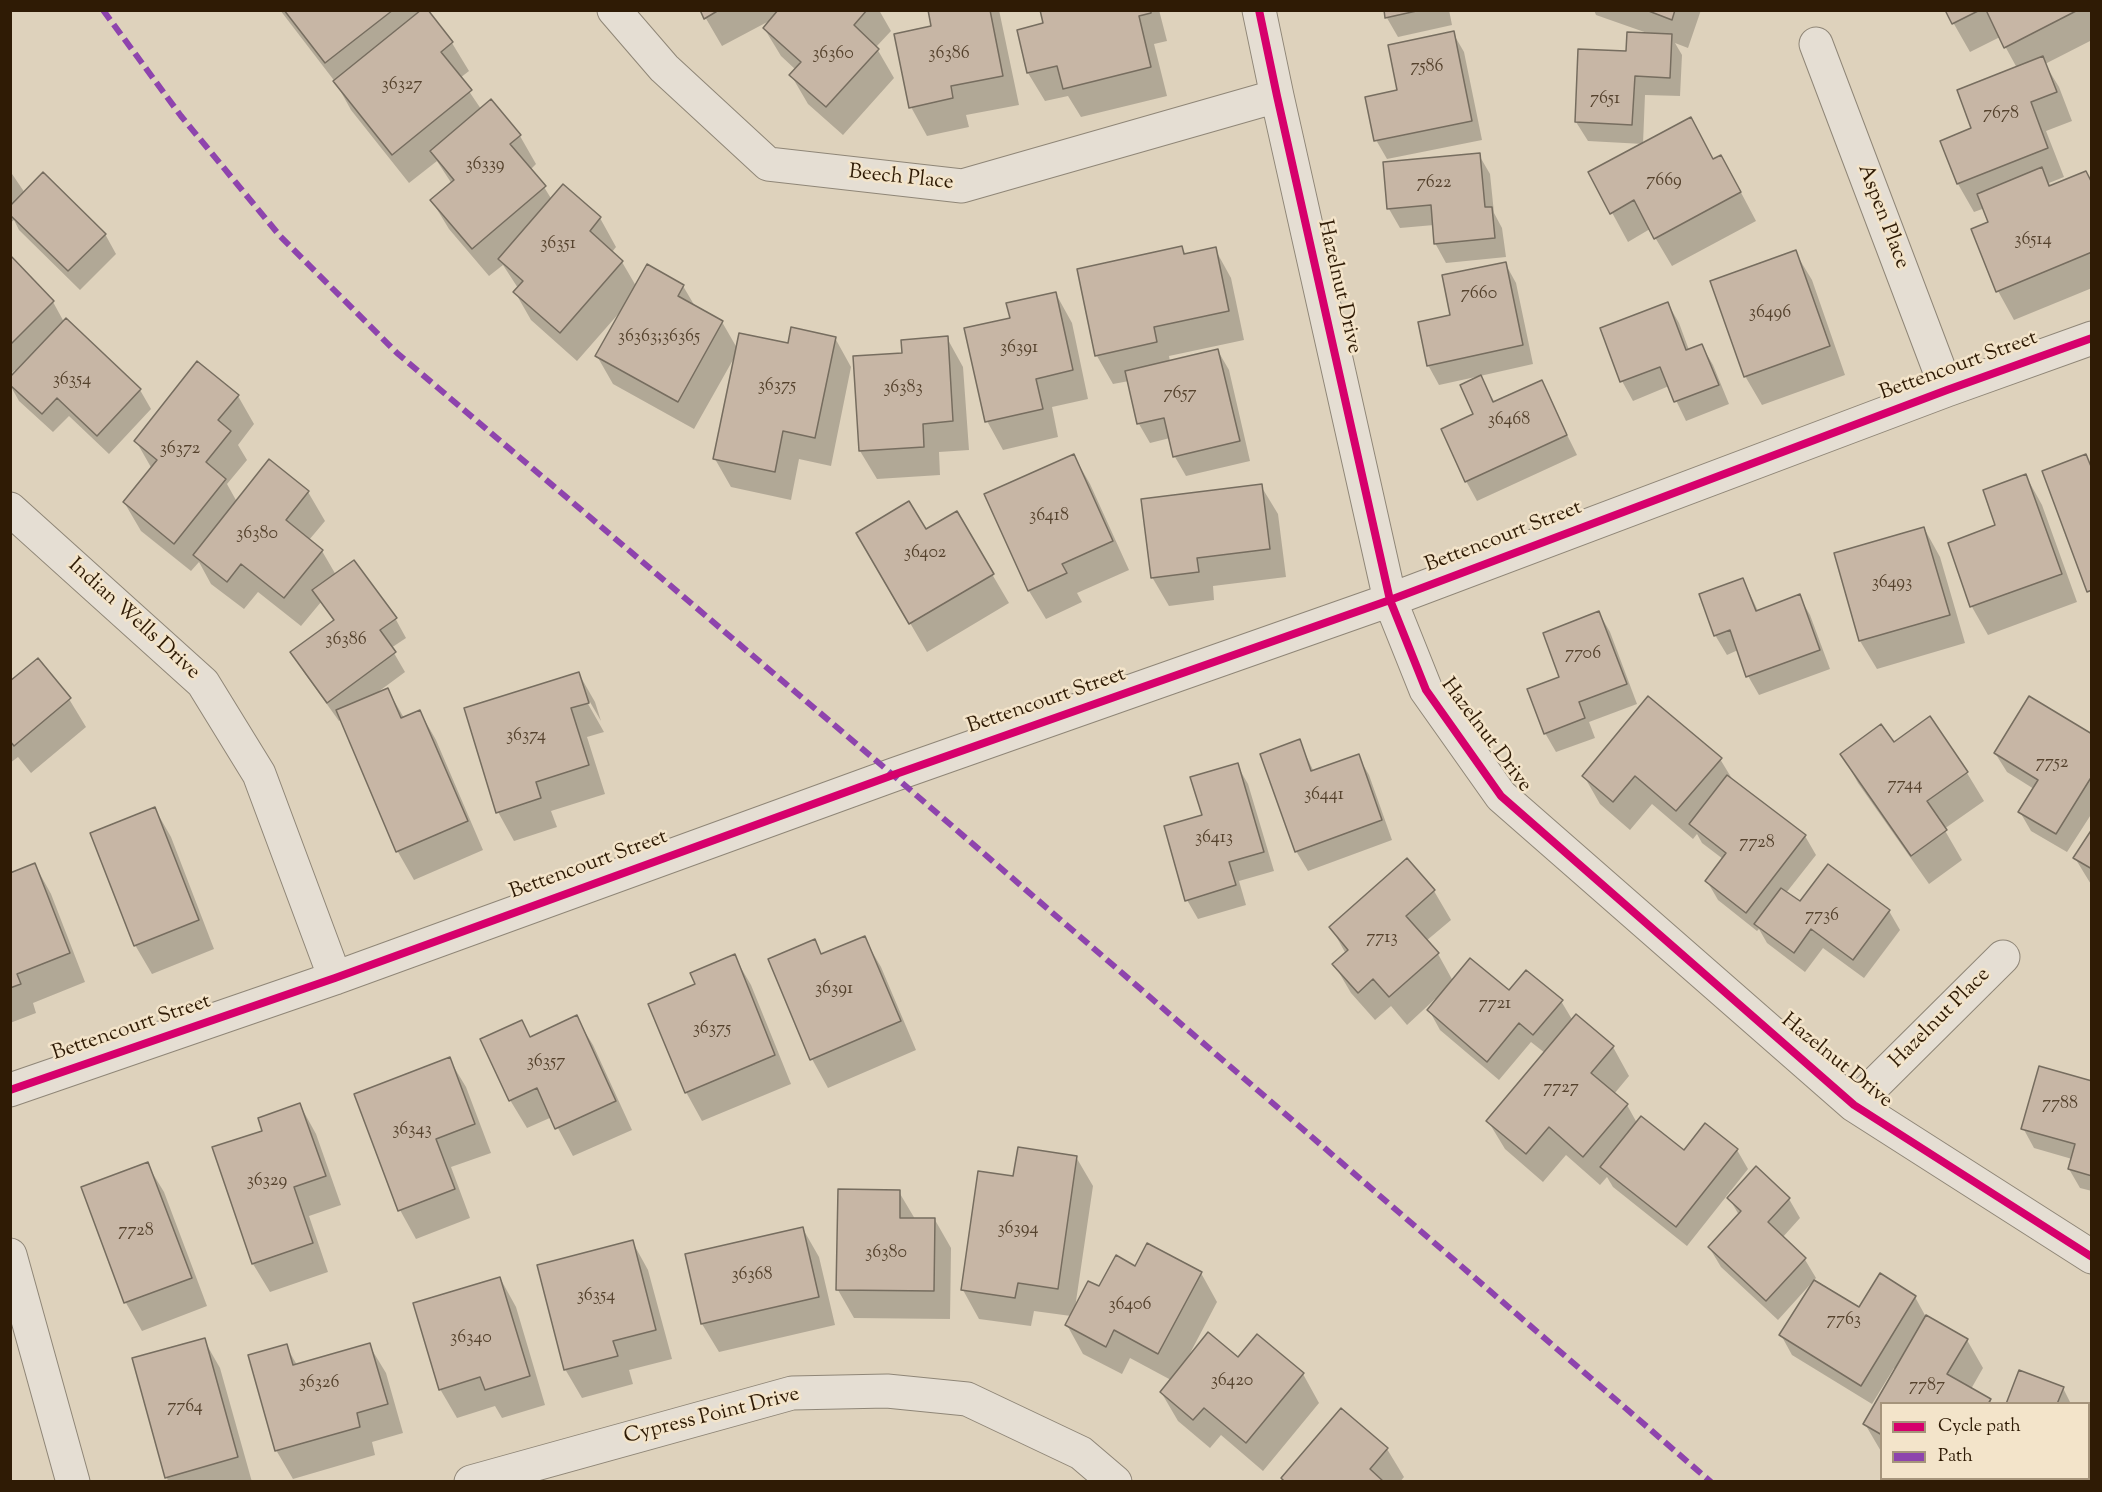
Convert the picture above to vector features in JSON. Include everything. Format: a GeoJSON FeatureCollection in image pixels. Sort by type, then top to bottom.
{"type":"FeatureCollection","features":[{"type":"Feature","properties":{"kind":"street","name":"Beech Place"},"geometry":{"type":"LineString","coordinates":[[614,10],[664,68],[768,165],[962,186],[1277,96]]}},
{"type":"Feature","properties":{"kind":"street","name":"Hazelnut Drive"},"geometry":{"type":"LineString","coordinates":[[1259,10],[1390,600],[1426,690],[1501,796],[1854,1106],[2091,1257]]}},
{"type":"Feature","properties":{"kind":"street","name":"Aspen Place"},"geometry":{"type":"LineString","coordinates":[[1816,45],[1947,390]]}},
{"type":"Feature","properties":{"kind":"street","name":"Bettencourt Street"},"geometry":{"type":"LineString","coordinates":[[10,1089],[335,978],[916,767],[1390,600],[2091,338]]}},
{"type":"Feature","properties":{"kind":"street","name":"Indian Wells Drive"},"geometry":{"type":"LineString","coordinates":[[10,509],[203,683],[259,774],[335,978]]}},
{"type":"Feature","properties":{"kind":"street","name":"Hazelnut Place"},"geometry":{"type":"LineString","coordinates":[[1854,1106],[2002,957]]}},
{"type":"Feature","properties":{"kind":"street"},"geometry":{"type":"LineString","coordinates":[[10,1255],[73,1482]]}},
{"type":"Feature","properties":{"kind":"street","name":"Cypress Point Drive"},"geometry":{"type":"LineString","coordinates":[[471,1482],[792,1393],[888,1391],[967,1398],[1081,1453],[1115,1482]]}},
{"type":"Feature","properties":{"kind":"building"},"geometry":{"type":"Polygon","coordinates":[[[284,10],[393,10],[325,63],[284,10]]]}},
{"type":"Feature","properties":{"kind":"building"},"geometry":{"type":"Polygon","coordinates":[[[421,10],[428,10],[453,42],[441,52],[472,90],[392,155],[333,81],[421,10]]]}},
{"type":"Feature","properties":{"kind":"building"},"geometry":{"type":"Polygon","coordinates":[[[700,10],[719,10],[704,19],[700,10]]]}},
{"type":"Feature","properties":{"kind":"building"},"geometry":{"type":"Polygon","coordinates":[[[778,10],[867,10],[854,25],[879,49],[826,107],[789,75],[801,62],[763,28],[778,10]]]}},
{"type":"Feature","properties":{"kind":"building"},"geometry":{"type":"Polygon","coordinates":[[[928,10],[990,10],[1003,76],[951,86],[953,98],[909,108],[894,34],[931,26],[928,10]]]}},
{"type":"Feature","properties":{"kind":"building"},"geometry":{"type":"Polygon","coordinates":[[[1040,10],[1151,10],[1151,13],[1139,16],[1151,67],[1063,89],[1057,66],[1027,73],[1017,30],[1043,23],[1040,10]]]}},
{"type":"Feature","properties":{"kind":"building"},"geometry":{"type":"Polygon","coordinates":[[[1384,10],[1421,10],[1385,18],[1384,10]]]}},
{"type":"Feature","properties":{"kind":"building"},"geometry":{"type":"Polygon","coordinates":[[[1646,10],[1675,10],[1672,20],[1646,10]]]}},
{"type":"Feature","properties":{"kind":"building"},"geometry":{"type":"Polygon","coordinates":[[[1945,10],[1980,10],[1952,24],[1945,10]]]}},
{"type":"Feature","properties":{"kind":"building"},"geometry":{"type":"Polygon","coordinates":[[[1986,10],[2078,10],[2004,48],[1986,10]]]}},
{"type":"Feature","properties":{"kind":"building"},"geometry":{"type":"Polygon","coordinates":[[[1454,31],[1472,121],[1374,141],[1365,97],[1397,90],[1388,45],[1454,31]]]}},
{"type":"Feature","properties":{"kind":"building"},"geometry":{"type":"Polygon","coordinates":[[[1627,32],[1672,34],[1670,78],[1635,76],[1632,125],[1575,122],[1578,49],[1626,51],[1627,32]]]}},
{"type":"Feature","properties":{"kind":"building"},"geometry":{"type":"Polygon","coordinates":[[[2043,56],[2057,92],[2031,102],[2048,148],[1957,184],[1940,141],[1971,128],[1957,90],[2043,56]]]}},
{"type":"Feature","properties":{"kind":"building"},"geometry":{"type":"Polygon","coordinates":[[[491,99],[521,135],[510,144],[546,186],[472,249],[430,200],[454,180],[430,151],[491,99]]]}},
{"type":"Feature","properties":{"kind":"building"},"geometry":{"type":"Polygon","coordinates":[[[1691,117],[1713,159],[1721,155],[1741,192],[1654,239],[1634,200],[1610,214],[1588,172],[1691,117]]]}},
{"type":"Feature","properties":{"kind":"building"},"geometry":{"type":"Polygon","coordinates":[[[1480,153],[1485,207],[1492,207],[1495,238],[1434,244],[1431,205],[1387,209],[1383,162],[1480,153]]]}},
{"type":"Feature","properties":{"kind":"building"},"geometry":{"type":"Polygon","coordinates":[[[2042,167],[2049,186],[2086,171],[2092,183],[2092,252],[1996,292],[1971,229],[1988,222],[1977,194],[2042,167]]]}},
{"type":"Feature","properties":{"kind":"building"},"geometry":{"type":"Polygon","coordinates":[[[43,172],[106,234],[68,271],[10,215],[10,206],[43,172]]]}},
{"type":"Feature","properties":{"kind":"building"},"geometry":{"type":"Polygon","coordinates":[[[563,184],[601,217],[590,231],[623,261],[560,333],[513,292],[523,281],[498,259],[563,184]]]}},
{"type":"Feature","properties":{"kind":"building"},"geometry":{"type":"Polygon","coordinates":[[[1182,246],[1184,254],[1216,247],[1229,311],[1154,327],[1157,342],[1095,356],[1077,269],[1182,246]]]}},
{"type":"Feature","properties":{"kind":"building"},"geometry":{"type":"Polygon","coordinates":[[[1796,250],[1830,346],[1744,377],[1710,281],[1796,250]]]}},
{"type":"Feature","properties":{"kind":"building"},"geometry":{"type":"Polygon","coordinates":[[[10,255],[54,301],[10,345],[10,255]]]}},
{"type":"Feature","properties":{"kind":"building"},"geometry":{"type":"Polygon","coordinates":[[[1506,262],[1523,345],[1427,366],[1418,322],[1450,315],[1442,275],[1506,262]]]}},
{"type":"Feature","properties":{"kind":"building"},"geometry":{"type":"Polygon","coordinates":[[[647,264],[684,285],[678,296],[723,321],[678,402],[595,356],[647,264]]]}},
{"type":"Feature","properties":{"kind":"building"},"geometry":{"type":"Polygon","coordinates":[[[1056,292],[1073,370],[1036,379],[1043,409],[985,422],[964,328],[1010,318],[1006,303],[1056,292]]]}},
{"type":"Feature","properties":{"kind":"building"},"geometry":{"type":"Polygon","coordinates":[[[1668,302],[1686,350],[1702,344],[1719,385],[1674,402],[1660,367],[1620,382],[1600,328],[1668,302]]]}},
{"type":"Feature","properties":{"kind":"building"},"geometry":{"type":"Polygon","coordinates":[[[66,318],[141,389],[97,436],[57,398],[42,414],[10,385],[10,377],[66,318]]]}},
{"type":"Feature","properties":{"kind":"building"},"geometry":{"type":"Polygon","coordinates":[[[791,327],[836,337],[815,438],[783,431],[775,472],[713,459],[739,333],[788,343],[791,327]]]}},
{"type":"Feature","properties":{"kind":"building"},"geometry":{"type":"Polygon","coordinates":[[[948,336],[953,421],[923,424],[924,447],[859,451],[853,356],[902,353],[901,340],[948,336]]]}},
{"type":"Feature","properties":{"kind":"building"},"geometry":{"type":"Polygon","coordinates":[[[1218,349],[1240,441],[1173,457],[1164,418],[1137,424],[1125,371],[1218,349]]]}},
{"type":"Feature","properties":{"kind":"building"},"geometry":{"type":"Polygon","coordinates":[[[197,361],[239,395],[218,420],[231,431],[206,462],[226,479],[174,544],[123,502],[157,460],[134,441],[197,361]]]}},
{"type":"Feature","properties":{"kind":"building"},"geometry":{"type":"Polygon","coordinates":[[[1481,375],[1493,402],[1542,380],[1567,435],[1465,482],[1441,429],[1473,414],[1460,385],[1481,375]]]}},
{"type":"Feature","properties":{"kind":"building"},"geometry":{"type":"Polygon","coordinates":[[[1074,454],[1113,541],[1062,564],[1067,573],[1028,591],[984,494],[1074,454]]]}},
{"type":"Feature","properties":{"kind":"building"},"geometry":{"type":"Polygon","coordinates":[[[2086,454],[2092,469],[2092,590],[2087,592],[2042,471],[2086,454]]]}},
{"type":"Feature","properties":{"kind":"building"},"geometry":{"type":"Polygon","coordinates":[[[269,459],[309,491],[286,520],[323,550],[284,598],[241,564],[227,582],[193,555],[269,459]]]}},
{"type":"Feature","properties":{"kind":"building"},"geometry":{"type":"Polygon","coordinates":[[[2026,474],[2062,574],[1970,607],[1948,543],[1995,525],[1983,490],[2026,474]]]}},
{"type":"Feature","properties":{"kind":"building"},"geometry":{"type":"Polygon","coordinates":[[[1262,484],[1270,549],[1197,558],[1199,572],[1151,578],[1141,499],[1262,484]]]}},
{"type":"Feature","properties":{"kind":"building"},"geometry":{"type":"Polygon","coordinates":[[[909,501],[926,529],[957,511],[994,574],[909,624],[856,533],[909,501]]]}},
{"type":"Feature","properties":{"kind":"building"},"geometry":{"type":"Polygon","coordinates":[[[1924,527],[1950,615],[1859,641],[1834,553],[1924,527]]]}},
{"type":"Feature","properties":{"kind":"building"},"geometry":{"type":"Polygon","coordinates":[[[354,560],[397,618],[380,630],[396,652],[327,703],[290,652],[334,620],[312,590],[354,560]]]}},
{"type":"Feature","properties":{"kind":"building"},"geometry":{"type":"Polygon","coordinates":[[[1743,578],[1756,611],[1800,594],[1820,650],[1746,677],[1730,630],[1714,636],[1699,594],[1743,578]]]}},
{"type":"Feature","properties":{"kind":"building"},"geometry":{"type":"Polygon","coordinates":[[[1599,611],[1627,684],[1579,702],[1585,718],[1544,734],[1527,689],[1559,677],[1543,633],[1599,611]]]}},
{"type":"Feature","properties":{"kind":"building"},"geometry":{"type":"Polygon","coordinates":[[[38,658],[71,698],[14,746],[10,741],[10,681],[38,658]]]}},
{"type":"Feature","properties":{"kind":"building"},"geometry":{"type":"Polygon","coordinates":[[[579,672],[589,703],[571,708],[589,765],[536,782],[541,798],[496,813],[464,708],[579,672]]]}},
{"type":"Feature","properties":{"kind":"building"},"geometry":{"type":"Polygon","coordinates":[[[388,688],[401,718],[420,710],[468,821],[396,852],[336,710],[388,688]]]}},
{"type":"Feature","properties":{"kind":"building"},"geometry":{"type":"Polygon","coordinates":[[[1648,696],[1722,758],[1676,811],[1635,776],[1613,802],[1582,776],[1648,696]]]}},
{"type":"Feature","properties":{"kind":"building"},"geometry":{"type":"Polygon","coordinates":[[[2029,696],[2092,734],[2092,776],[2056,834],[2018,812],[2038,780],[1994,753],[2029,696]]]}},
{"type":"Feature","properties":{"kind":"building"},"geometry":{"type":"Polygon","coordinates":[[[1930,716],[1968,772],[1927,801],[1947,830],[1911,856],[1840,754],[1881,724],[1894,742],[1930,716]]]}},
{"type":"Feature","properties":{"kind":"building"},"geometry":{"type":"Polygon","coordinates":[[[1300,739],[1311,771],[1359,754],[1382,820],[1295,852],[1260,754],[1300,739]]]}},
{"type":"Feature","properties":{"kind":"building"},"geometry":{"type":"Polygon","coordinates":[[[1238,763],[1264,852],[1229,862],[1236,885],[1185,901],[1164,826],[1202,815],[1190,777],[1238,763]]]}},
{"type":"Feature","properties":{"kind":"building"},"geometry":{"type":"Polygon","coordinates":[[[1727,775],[1806,835],[1746,913],[1705,881],[1726,853],[1689,824],[1727,775]]]}},
{"type":"Feature","properties":{"kind":"building"},"geometry":{"type":"Polygon","coordinates":[[[155,807],[199,920],[134,946],[90,833],[155,807]]]}},
{"type":"Feature","properties":{"kind":"building"},"geometry":{"type":"Polygon","coordinates":[[[2092,829],[2092,869],[2073,858],[2092,829]]]}},
{"type":"Feature","properties":{"kind":"building"},"geometry":{"type":"Polygon","coordinates":[[[1407,858],[1435,890],[1406,916],[1439,953],[1389,997],[1373,979],[1358,993],[1332,964],[1348,950],[1329,927],[1407,858]]]}},
{"type":"Feature","properties":{"kind":"building"},"geometry":{"type":"Polygon","coordinates":[[[35,863],[70,953],[17,974],[21,984],[10,988],[10,873],[35,863]]]}},
{"type":"Feature","properties":{"kind":"building"},"geometry":{"type":"Polygon","coordinates":[[[1828,864],[1890,910],[1853,960],[1811,929],[1794,953],[1754,924],[1781,888],[1800,901],[1828,864]]]}},
{"type":"Feature","properties":{"kind":"building"},"geometry":{"type":"Polygon","coordinates":[[[865,936],[901,1021],[810,1060],[768,959],[815,939],[821,954],[865,936]]]}},
{"type":"Feature","properties":{"kind":"building"},"geometry":{"type":"Polygon","coordinates":[[[735,954],[775,1055],[685,1093],[648,1004],[695,984],[690,973],[735,954]]]}},
{"type":"Feature","properties":{"kind":"building"},"geometry":{"type":"Polygon","coordinates":[[[1470,958],[1509,990],[1526,970],[1563,1000],[1533,1035],[1519,1023],[1487,1062],[1427,1010],[1470,958]]]}},
{"type":"Feature","properties":{"kind":"building"},"geometry":{"type":"Polygon","coordinates":[[[1576,1014],[1614,1046],[1591,1073],[1628,1104],[1583,1157],[1549,1127],[1526,1154],[1486,1121],[1576,1014]]]}},
{"type":"Feature","properties":{"kind":"building"},"geometry":{"type":"Polygon","coordinates":[[[577,1015],[616,1101],[555,1129],[537,1088],[509,1101],[480,1039],[522,1020],[530,1037],[577,1015]]]}},
{"type":"Feature","properties":{"kind":"building"},"geometry":{"type":"Polygon","coordinates":[[[450,1057],[475,1124],[436,1139],[455,1189],[398,1211],[354,1094],[450,1057]]]}},
{"type":"Feature","properties":{"kind":"building"},"geometry":{"type":"Polygon","coordinates":[[[2039,1066],[2092,1081],[2092,1176],[2068,1169],[2075,1144],[2021,1129],[2039,1066]]]}},
{"type":"Feature","properties":{"kind":"building"},"geometry":{"type":"Polygon","coordinates":[[[300,1103],[326,1176],[294,1187],[313,1243],[252,1264],[212,1147],[262,1131],[258,1118],[300,1103]]]}},
{"type":"Feature","properties":{"kind":"building"},"geometry":{"type":"Polygon","coordinates":[[[1641,1116],[1684,1150],[1705,1123],[1738,1149],[1676,1227],[1600,1167],[1641,1116]]]}},
{"type":"Feature","properties":{"kind":"building"},"geometry":{"type":"Polygon","coordinates":[[[1018,1147],[1077,1156],[1058,1289],[1018,1283],[1015,1298],[961,1290],[978,1171],[1013,1176],[1018,1147]]]}},
{"type":"Feature","properties":{"kind":"building"},"geometry":{"type":"Polygon","coordinates":[[[148,1162],[192,1278],[124,1303],[81,1187],[148,1162]]]}},
{"type":"Feature","properties":{"kind":"building"},"geometry":{"type":"Polygon","coordinates":[[[1756,1166],[1790,1198],[1768,1222],[1806,1258],[1766,1301],[1708,1247],[1741,1211],[1727,1198],[1756,1166]]]}},
{"type":"Feature","properties":{"kind":"building"},"geometry":{"type":"Polygon","coordinates":[[[838,1189],[900,1190],[900,1218],[935,1218],[934,1291],[836,1290],[838,1189]]]}},
{"type":"Feature","properties":{"kind":"building"},"geometry":{"type":"Polygon","coordinates":[[[803,1227],[819,1297],[701,1324],[685,1254],[803,1227]]]}},
{"type":"Feature","properties":{"kind":"building"},"geometry":{"type":"Polygon","coordinates":[[[633,1240],[656,1330],[613,1341],[618,1356],[564,1370],[537,1265],[633,1240]]]}},
{"type":"Feature","properties":{"kind":"building"},"geometry":{"type":"Polygon","coordinates":[[[1147,1243],[1202,1272],[1158,1354],[1114,1330],[1106,1347],[1065,1325],[1088,1281],[1099,1286],[1116,1255],[1135,1266],[1147,1243]]]}},
{"type":"Feature","properties":{"kind":"building"},"geometry":{"type":"Polygon","coordinates":[[[1880,1273],[1916,1296],[1861,1386],[1779,1335],[1814,1280],[1859,1307],[1880,1273]]]}},
{"type":"Feature","properties":{"kind":"building"},"geometry":{"type":"Polygon","coordinates":[[[500,1277],[530,1376],[485,1390],[480,1377],[439,1390],[413,1303],[500,1277]]]}},
{"type":"Feature","properties":{"kind":"building"},"geometry":{"type":"Polygon","coordinates":[[[1926,1315],[1968,1339],[1947,1374],[1991,1399],[1989,1402],[1880,1402],[1880,1434],[1863,1424],[1926,1315]]]}},
{"type":"Feature","properties":{"kind":"building"},"geometry":{"type":"Polygon","coordinates":[[[1208,1332],[1238,1357],[1257,1334],[1304,1373],[1246,1443],[1204,1408],[1193,1420],[1160,1392],[1208,1332]]]}},
{"type":"Feature","properties":{"kind":"building"},"geometry":{"type":"Polygon","coordinates":[[[205,1338],[238,1457],[165,1478],[132,1358],[205,1338]]]}},
{"type":"Feature","properties":{"kind":"building"},"geometry":{"type":"Polygon","coordinates":[[[370,1343],[388,1404],[357,1413],[360,1427],[275,1451],[248,1355],[287,1344],[293,1365],[370,1343]]]}},
{"type":"Feature","properties":{"kind":"building"},"geometry":{"type":"Polygon","coordinates":[[[2019,1370],[2064,1387],[2058,1402],[2007,1402],[2019,1370]]]}},
{"type":"Feature","properties":{"kind":"building"},"geometry":{"type":"Polygon","coordinates":[[[1341,1408],[1388,1448],[1370,1469],[1384,1482],[1285,1482],[1281,1478],[1341,1408]]]}},
{"type":"Feature","properties":{"kind":"building"},"geometry":{"type":"Polygon","coordinates":[[[2090,1434],[2092,1434],[2092,1469],[2090,1472],[2090,1434]]]}},
{"type":"Feature","properties":{"kind":"building"},"geometry":{"type":"Polygon","coordinates":[[[2022,1480],[2087,1480],[2086,1482],[2026,1482],[2022,1480]]]}},
{"type":"Feature","properties":{"kind":"marked path"},"geometry":{"type":"LineString","coordinates":[[103,10],[181,116],[280,236],[397,353],[893,775],[1711,1482]]}},
{"type":"Feature","properties":{"kind":"cycle path"},"geometry":{"type":"LineString","coordinates":[[1259,10],[1390,600],[1426,690],[1501,796],[1854,1105],[2092,1257]]}},
{"type":"Feature","properties":{"kind":"cycle path"},"geometry":{"type":"LineString","coordinates":[[10,1090],[335,978],[893,775],[1390,600],[1947,390],[2092,338]]}}]}
